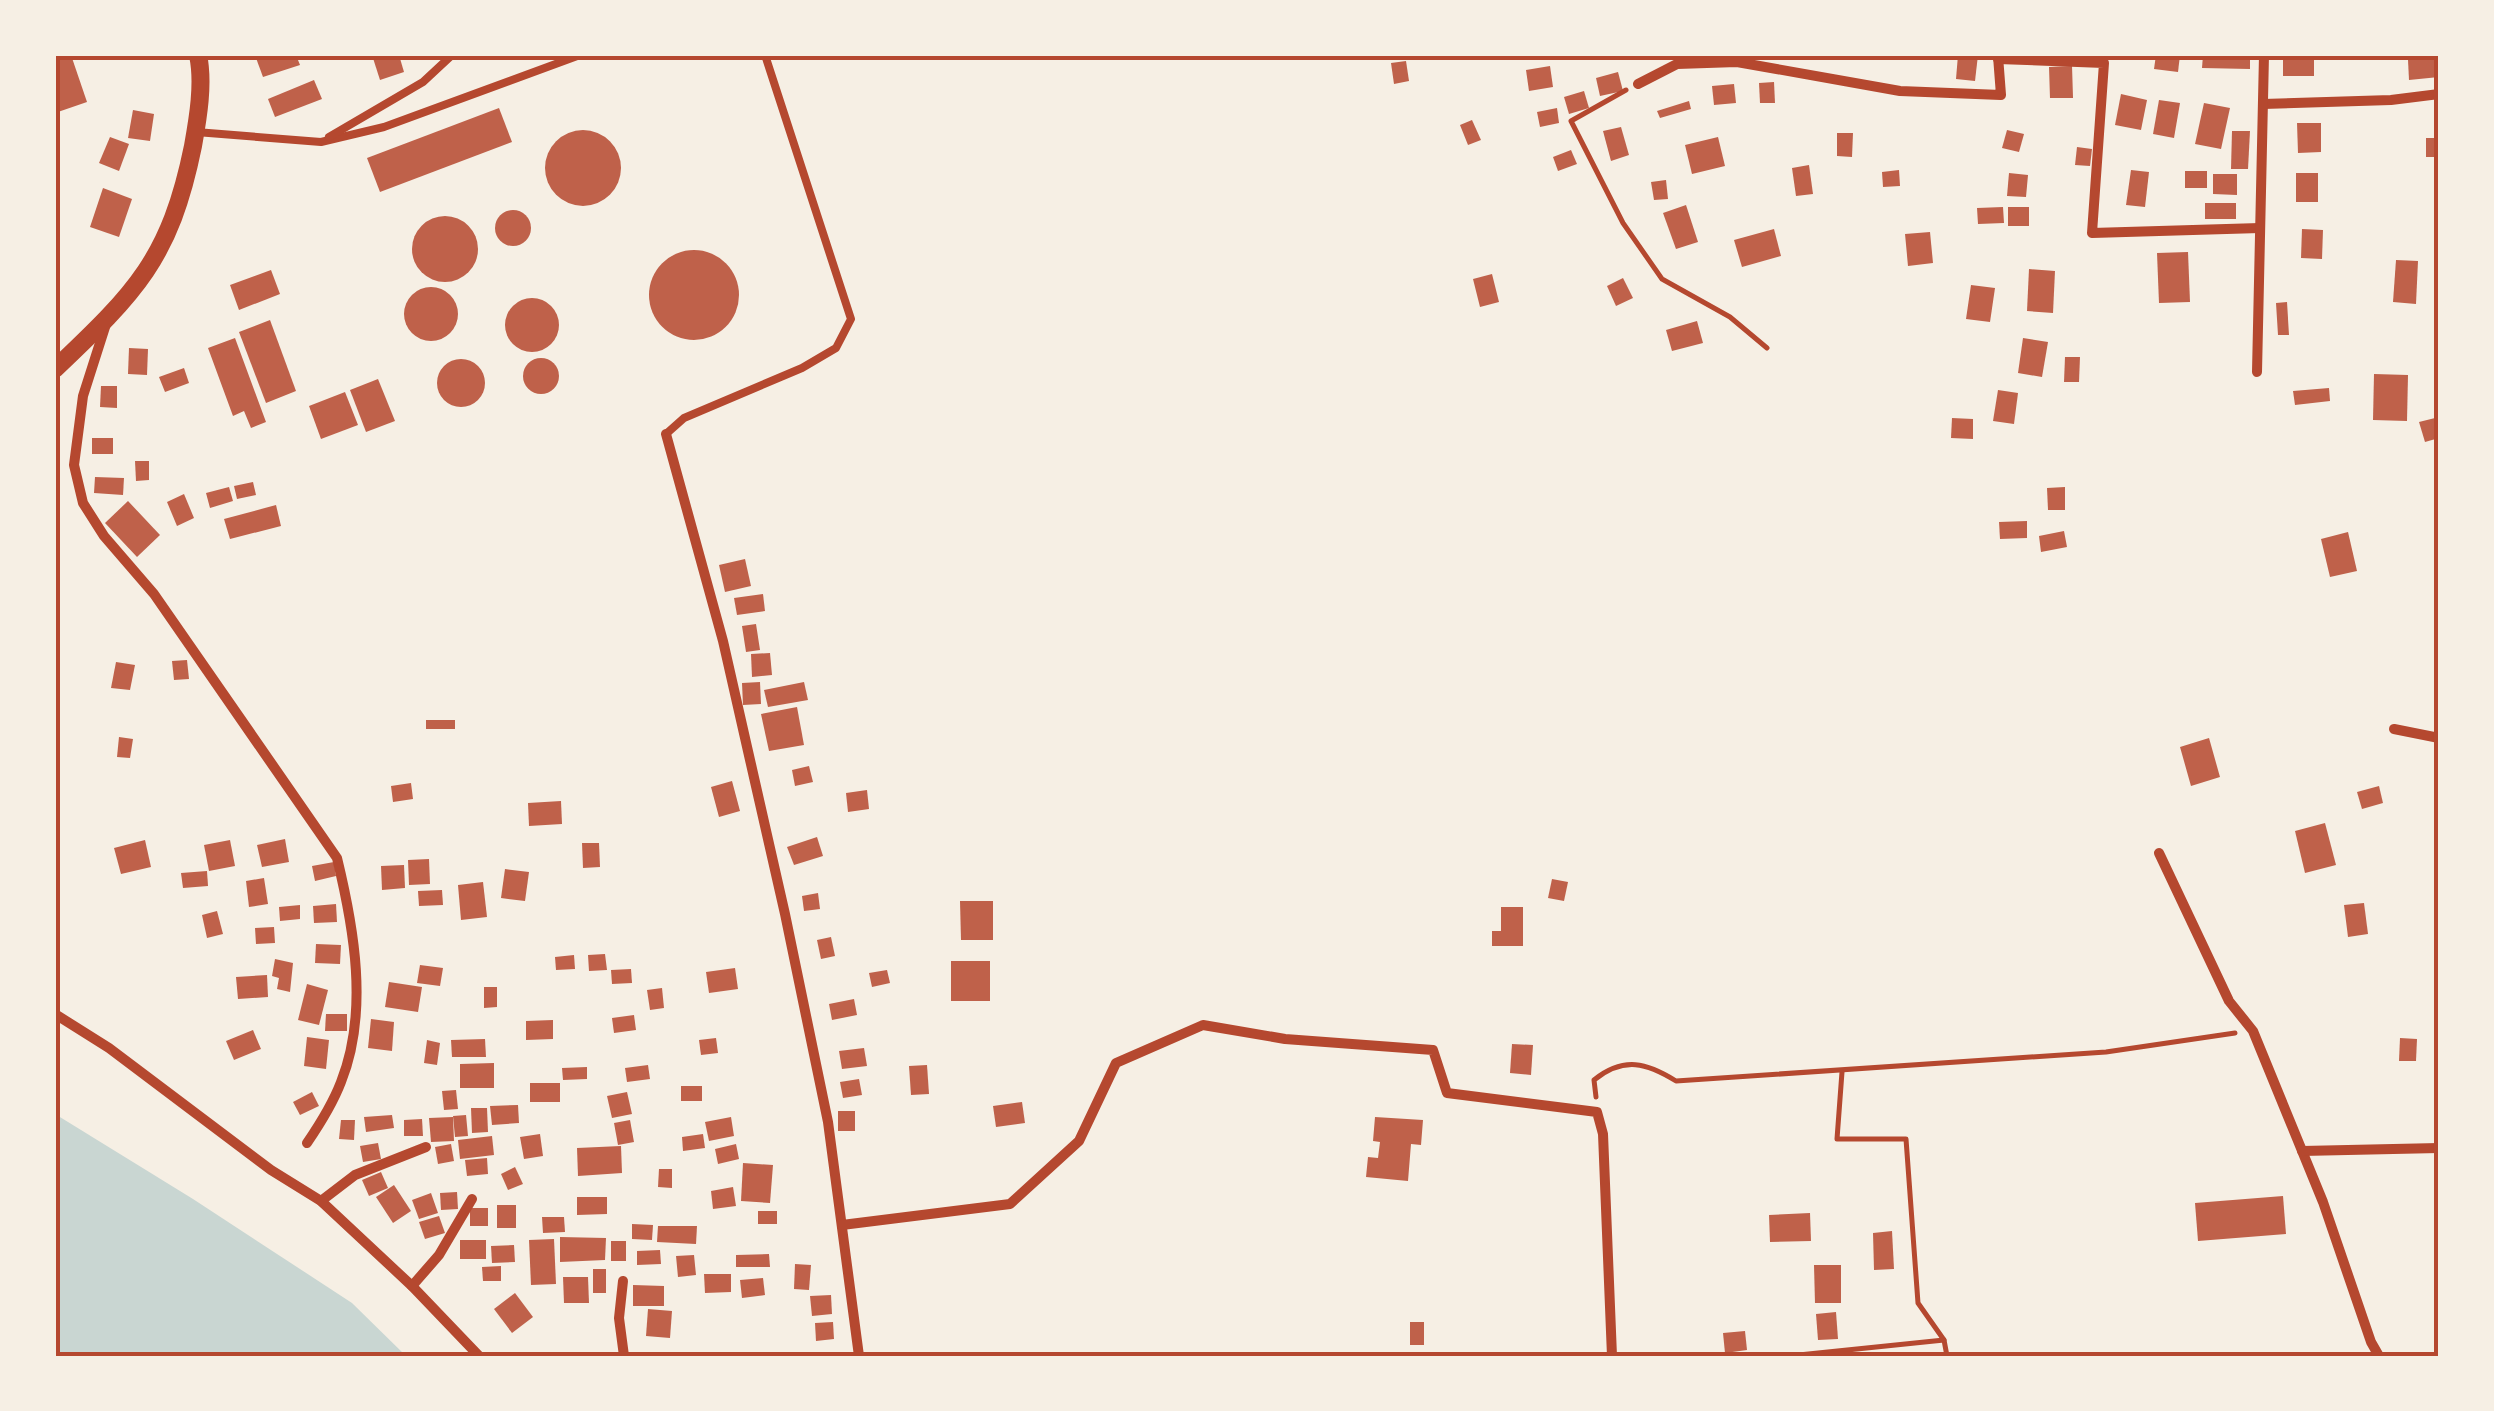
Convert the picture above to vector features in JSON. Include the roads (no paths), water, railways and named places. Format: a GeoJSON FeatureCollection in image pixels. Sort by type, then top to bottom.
{"type":"FeatureCollection","features":[{"type":"Feature","properties":{"kind":"street"},"geometry":{"type":"LineString","coordinates":[[55,368],[131,294],[159,254],[182,198],[196,132],[201,70],[198,55]]}},
{"type":"Feature","properties":{"kind":"street"},"geometry":{"type":"LineString","coordinates":[[2256,372],[2264,55]]}},
{"type":"Feature","properties":{"kind":"street"},"geometry":{"type":"LineString","coordinates":[[1638,84],[1676,64],[1737,62],[1900,91],[2001,95],[1998,57],[2104,63],[2092,234],[2260,228]]}},
{"type":"Feature","properties":{"kind":"street"},"geometry":{"type":"LineString","coordinates":[[2263,104],[2392,100],[2439,94]]}},
{"type":"Feature","properties":{"kind":"street"},"geometry":{"type":"LineString","coordinates":[[107,319],[82,396],[74,465],[83,503],[104,536],[154,594],[337,858],[349,907],[356,978],[352,1043],[342,1081],[308,1143]]}},
{"type":"Feature","properties":{"kind":"street"},"geometry":{"type":"LineString","coordinates":[[666,434],[723,641],[828,1122],[859,1356]]}},
{"type":"Feature","properties":{"kind":"street"},"geometry":{"type":"LineString","coordinates":[[2394,728],[2439,738]]}},
{"type":"Feature","properties":{"kind":"street"},"geometry":{"type":"LineString","coordinates":[[2159,853],[2229,1002],[2253,1031],[2379,1356]]}},
{"type":"Feature","properties":{"kind":"street"},"geometry":{"type":"LineString","coordinates":[[55,1014],[109,1048],[272,1170],[322,1201],[412,1286],[478,1356]]}},
{"type":"Feature","properties":{"kind":"street"},"geometry":{"type":"LineString","coordinates":[[842,1225],[1010,1204],[1079,1141],[1116,1063],[1204,1025],[1285,1039],[1433,1050],[1447,1093],[1597,1112],[1604,1134],[1612,1356]]}},
{"type":"Feature","properties":{"kind":"street"},"geometry":{"type":"LineString","coordinates":[[322,1201],[355,1175],[426,1147]]}},
{"type":"Feature","properties":{"kind":"street"},"geometry":{"type":"LineString","coordinates":[[2302,1150],[2439,1148]]}},
{"type":"Feature","properties":{"kind":"street"},"geometry":{"type":"LineString","coordinates":[[412,1286],[439,1255],[472,1199]]}},
{"type":"Feature","properties":{"kind":"street"},"geometry":{"type":"LineString","coordinates":[[623,1281],[620,1318],[624,1356]]}},
{"type":"Feature","properties":{"kind":"lane"},"geometry":{"type":"LineString","coordinates":[[321,142],[423,82],[452,55]]}},
{"type":"Feature","properties":{"kind":"lane"},"geometry":{"type":"LineString","coordinates":[[196,132],[321,142],[384,128],[580,55]]}},
{"type":"Feature","properties":{"kind":"lane"},"geometry":{"type":"LineString","coordinates":[[666,434],[684,418],[802,368],[836,348],[851,319],[765,55]]}}]}
